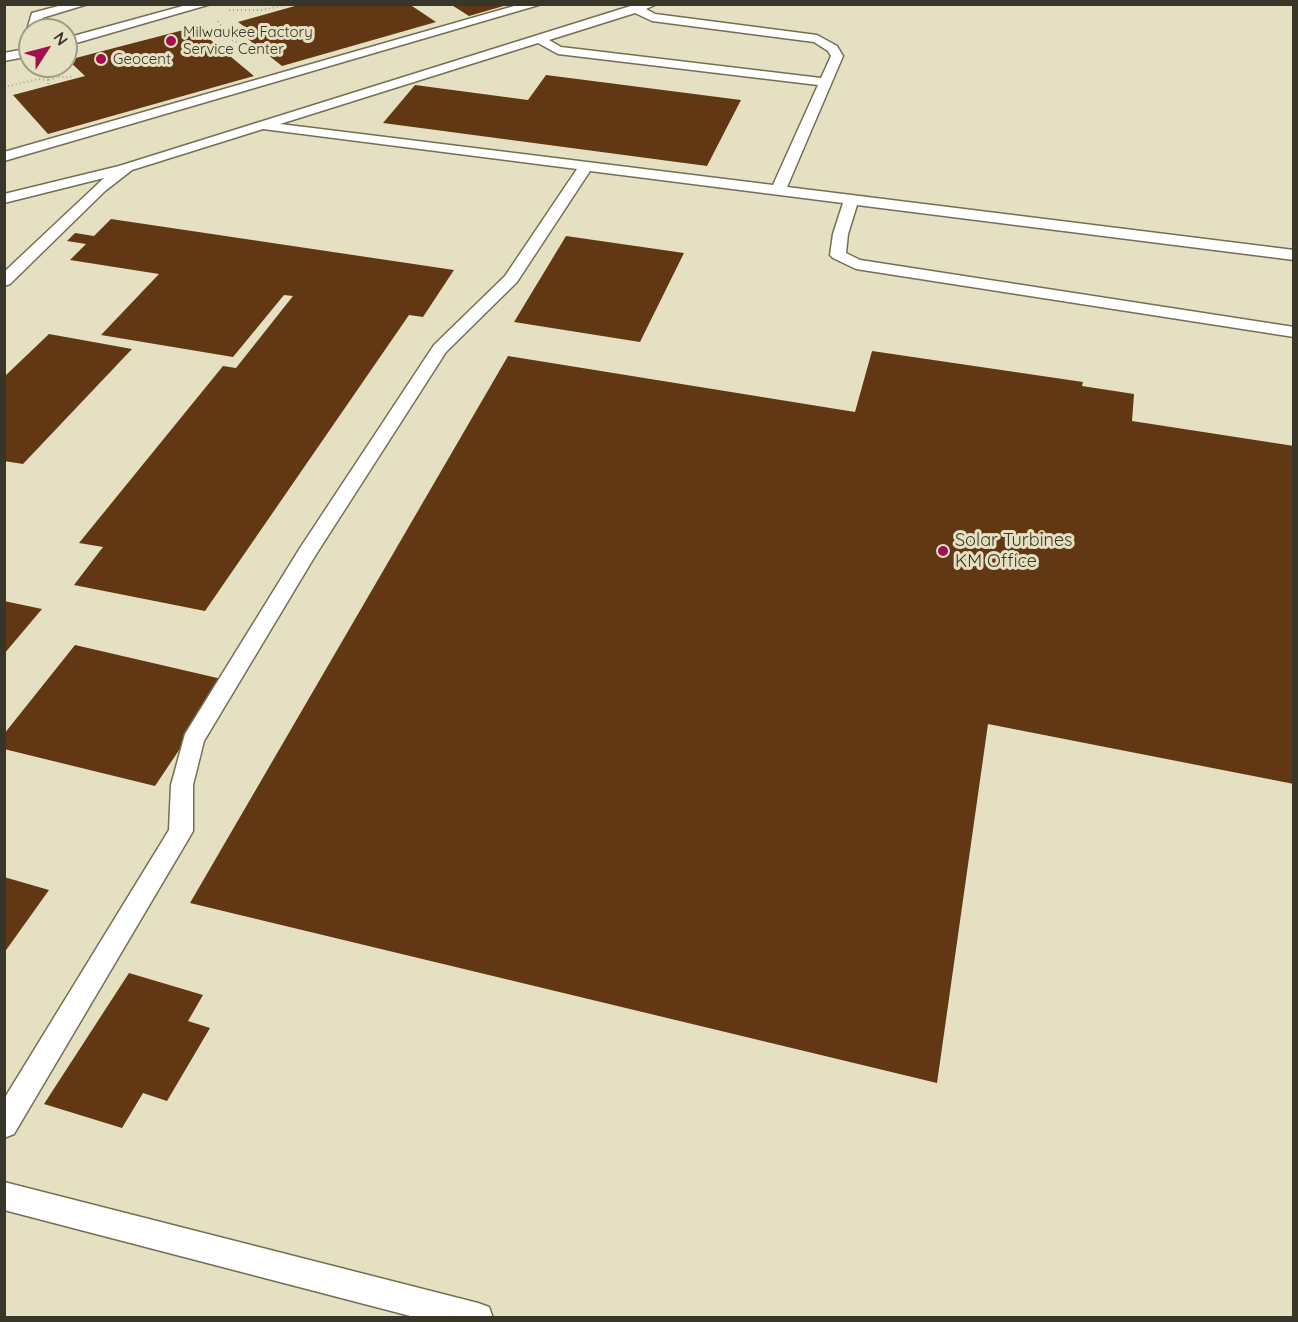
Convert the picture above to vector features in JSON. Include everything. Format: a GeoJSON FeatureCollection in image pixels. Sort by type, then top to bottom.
{"type":"FeatureCollection","features":[{"type":"Feature","properties":{"kind":"lane"},"geometry":{"type":"LineString","coordinates":[[36,18],[82,4]]}},
{"type":"Feature","properties":{"kind":"lane"},"geometry":{"type":"LineString","coordinates":[[78,39],[205,4]]}},
{"type":"Feature","properties":{"kind":"lane"},"geometry":{"type":"LineString","coordinates":[[4,157],[536,4]]}},
{"type":"Feature","properties":{"kind":"lane"},"geometry":{"type":"LineString","coordinates":[[4,199],[127,167],[267,126],[651,4]]}},
{"type":"Feature","properties":{"kind":"lane"},"geometry":{"type":"LineString","coordinates":[[637,9],[652,17],[817,39],[833,49],[837,56],[779,189]]}},
{"type":"Feature","properties":{"kind":"lane"},"geometry":{"type":"LineString","coordinates":[[539,39],[558,50],[825,82]]}},
{"type":"Feature","properties":{"kind":"lane"},"geometry":{"type":"LineString","coordinates":[[267,126],[1293,255]]}},
{"type":"Feature","properties":{"kind":"lane"},"geometry":{"type":"LineString","coordinates":[[4,1125],[181,831],[182,785],[193,740],[307,553],[440,349],[511,279],[587,165]]}},
{"type":"Feature","properties":{"kind":"lane"},"geometry":{"type":"LineString","coordinates":[[4,281],[100,188],[127,167]]}},
{"type":"Feature","properties":{"kind":"lane"},"geometry":{"type":"LineString","coordinates":[[852,198],[837,242],[838,255],[856,264],[1293,332]]}},
{"type":"Feature","properties":{"kind":"lane"},"geometry":{"type":"LineString","coordinates":[[4,1196],[478,1317]]}},
{"type":"Feature","properties":{"kind":"path"},"geometry":{"type":"LineString","coordinates":[[227,10],[261,10],[291,4]]}},
{"type":"Feature","properties":{"kind":"path"},"geometry":{"type":"LineString","coordinates":[[4,87],[39,79],[49,82],[56,78]]}},
{"type":"Feature","properties":{"kind":"building"},"geometry":{"type":"Polygon","coordinates":[[[302,4],[336,6],[409,4],[436,22],[282,66],[239,32],[249,30],[238,22],[302,4]]]}},
{"type":"Feature","properties":{"kind":"building"},"geometry":{"type":"Polygon","coordinates":[[[450,4],[507,4],[507,5],[469,16],[450,4]]]}},
{"type":"Feature","properties":{"kind":"building"},"geometry":{"type":"Polygon","coordinates":[[[195,27],[254,76],[48,134],[13,95],[85,76],[78,69],[78,57],[195,27]]]}},
{"type":"Feature","properties":{"kind":"building"},"geometry":{"type":"Polygon","coordinates":[[[546,75],[741,100],[707,166],[383,123],[415,85],[528,100],[546,75]]]}},
{"type":"Feature","properties":{"kind":"building"},"geometry":{"type":"Polygon","coordinates":[[[111,219],[454,270],[423,317],[409,315],[205,611],[74,585],[103,547],[79,543],[223,366],[236,368],[293,296],[284,295],[233,357],[101,335],[159,274],[70,260],[86,244],[67,241],[75,233],[94,236],[111,219]]]}},
{"type":"Feature","properties":{"kind":"building"},"geometry":{"type":"Polygon","coordinates":[[[566,236],[684,253],[640,342],[514,322],[566,236]]]}},
{"type":"Feature","properties":{"kind":"building"},"geometry":{"type":"Polygon","coordinates":[[[49,334],[132,349],[23,464],[4,461],[4,377],[49,334]]]}},
{"type":"Feature","properties":{"kind":"building"},"geometry":{"type":"Polygon","coordinates":[[[872,351],[1083,382],[1082,386],[1134,394],[1132,421],[1294,446],[1294,784],[988,724],[937,1083],[190,903],[508,356],[855,412],[872,351]]]}},
{"type":"Feature","properties":{"kind":"building"},"geometry":{"type":"Polygon","coordinates":[[[4,601],[42,609],[4,654],[4,601]]]}},
{"type":"Feature","properties":{"kind":"building"},"geometry":{"type":"Polygon","coordinates":[[[75,645],[226,680],[155,786],[4,749],[4,734],[75,645]]]}},
{"type":"Feature","properties":{"kind":"building"},"geometry":{"type":"Polygon","coordinates":[[[4,877],[49,890],[4,953],[4,877]]]}},
{"type":"Feature","properties":{"kind":"building"},"geometry":{"type":"Polygon","coordinates":[[[129,973],[203,995],[188,1021],[210,1028],[167,1101],[143,1093],[122,1128],[44,1104],[129,973]]]}},
{"type":"Feature","properties":{"kind":"place","name":"Milwaukee Factory Service Center"},"geometry":{"type":"Point","coordinates":[171,41]}},
{"type":"Feature","properties":{"kind":"place","name":"Geocent"},"geometry":{"type":"Point","coordinates":[101,59]}},
{"type":"Feature","properties":{"kind":"place","name":"Solar Turbines KM Office"},"geometry":{"type":"Point","coordinates":[943,551]}}]}
